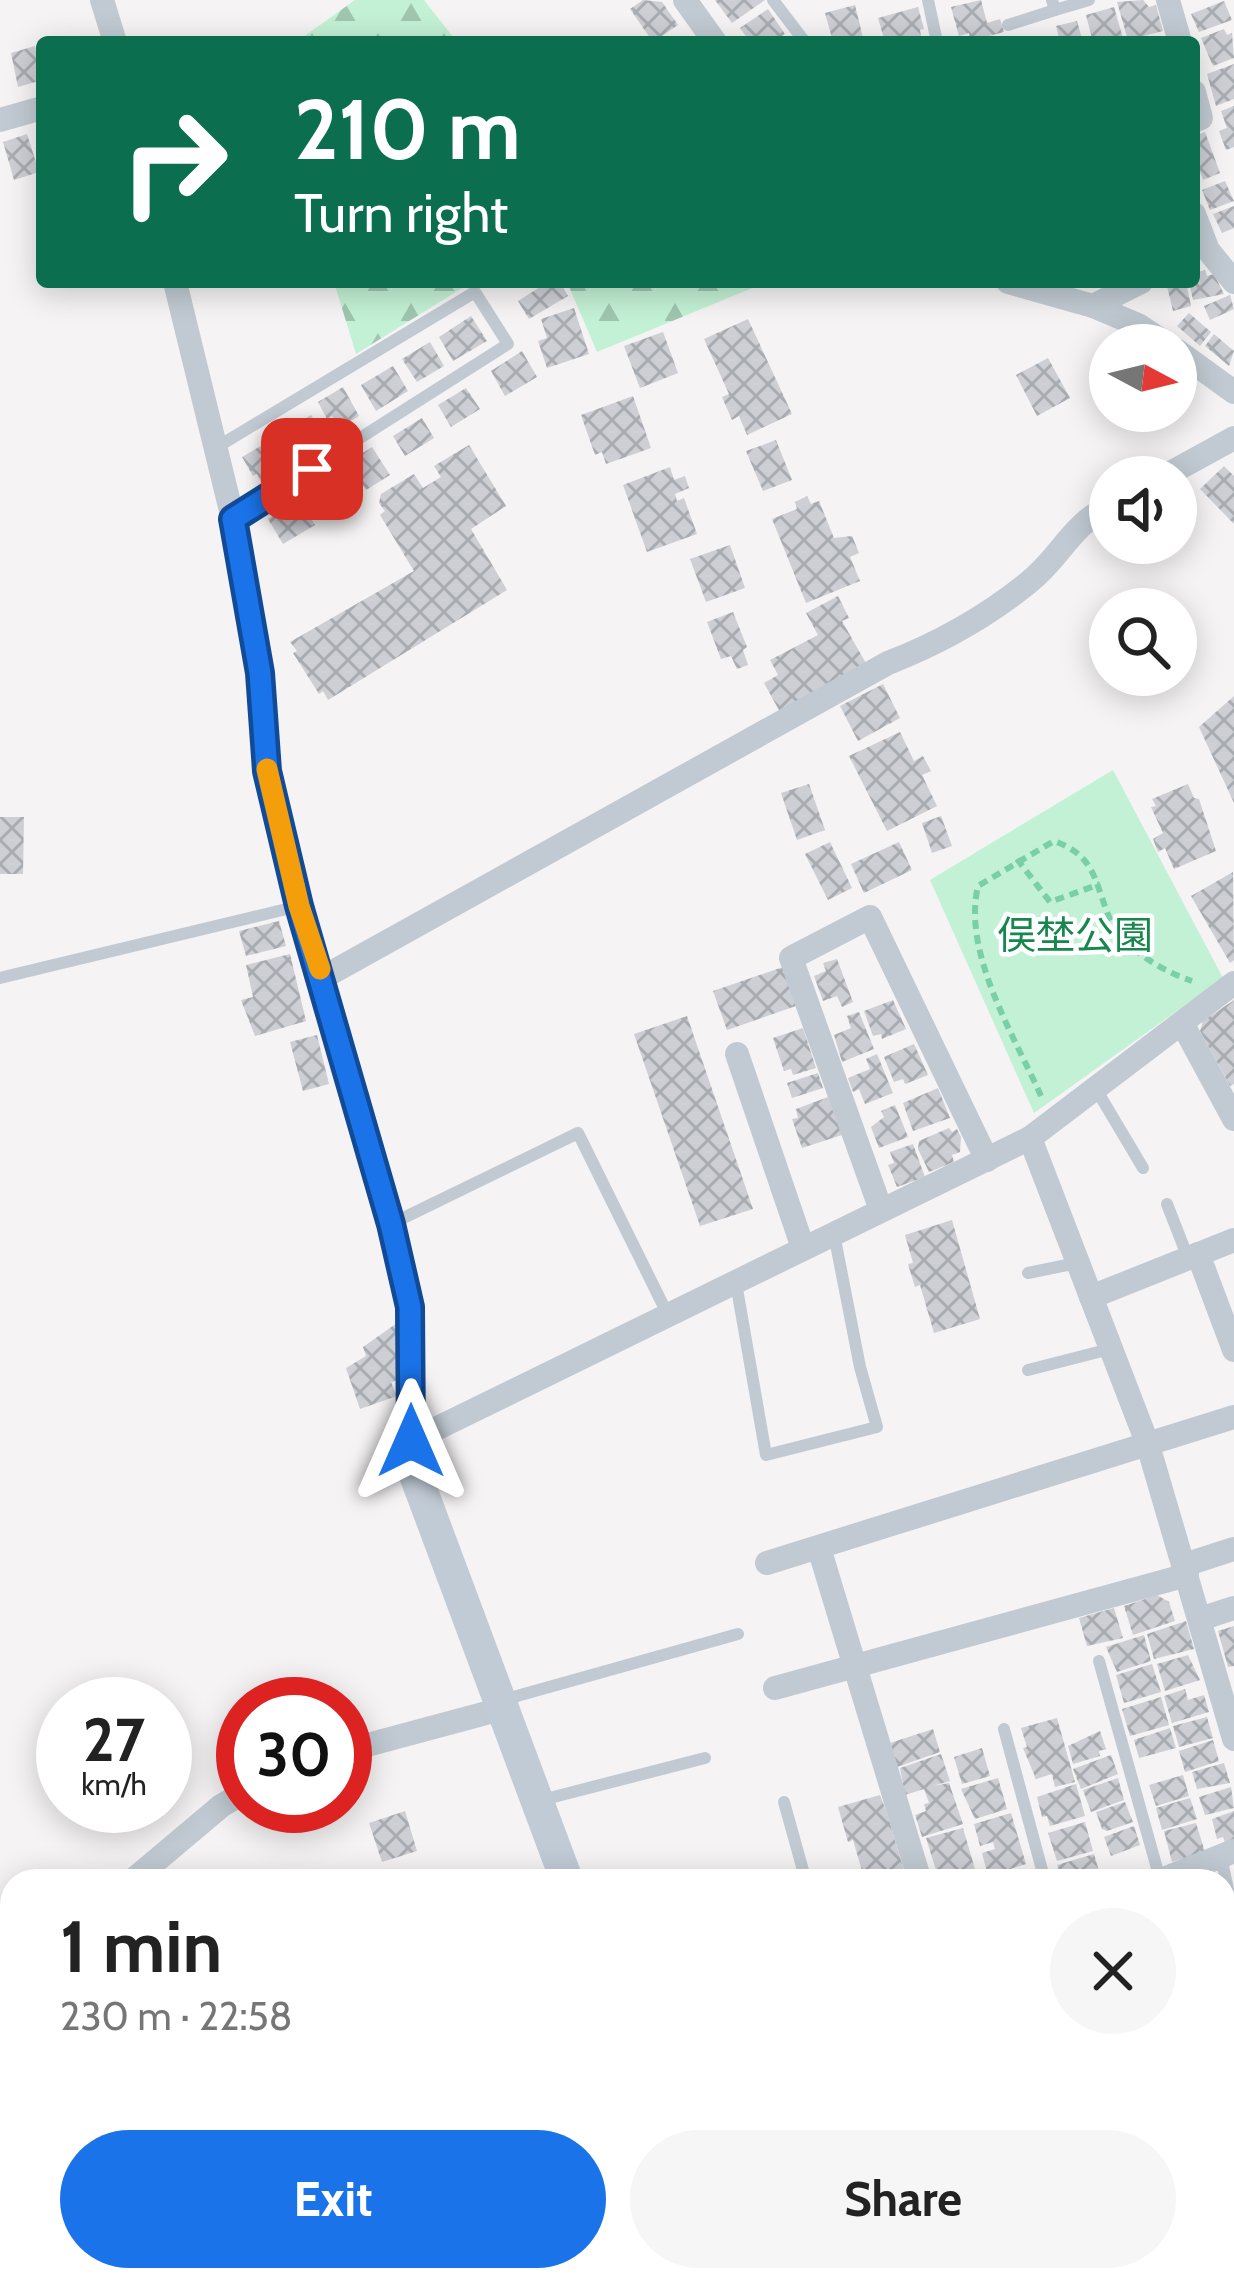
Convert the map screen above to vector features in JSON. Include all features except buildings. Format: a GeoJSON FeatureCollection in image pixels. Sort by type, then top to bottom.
{"type":"FeatureCollection","features":[{"type":"Feature","properties":{"kind":"street"},"geometry":{"type":"LineString","coordinates":[[102,0],[113,36]]}},
{"type":"Feature","properties":{"kind":"street"},"geometry":{"type":"LineString","coordinates":[[686,0],[711,36]]}},
{"type":"Feature","properties":{"kind":"street"},"geometry":{"type":"LineString","coordinates":[[1168,0],[1178,36]]}},
{"type":"Feature","properties":{"kind":"street"},"geometry":{"type":"LineString","coordinates":[[0,120],[36,110]]}},
{"type":"Feature","properties":{"kind":"street"},"geometry":{"type":"LineString","coordinates":[[1234,241],[1201,254],[1234,282]]}},
{"type":"Feature","properties":{"kind":"street"},"geometry":{"type":"LineString","coordinates":[[177,288],[233,519],[260,673],[267,771],[299,906],[391,1224],[410,1307],[414,1471],[563,1869]]}},
{"type":"Feature","properties":{"kind":"street"},"geometry":{"type":"LineString","coordinates":[[1030,288],[1094,306],[1136,324]]}},
{"type":"Feature","properties":{"kind":"street"},"geometry":{"type":"LineString","coordinates":[[1094,306],[1124,288]]}},
{"type":"Feature","properties":{"kind":"street"},"geometry":{"type":"LineString","coordinates":[[1197,365],[1234,392]]}},
{"type":"Feature","properties":{"kind":"street"},"geometry":{"type":"LineString","coordinates":[[1197,458],[1234,438]]}},
{"type":"Feature","properties":{"kind":"street"},"geometry":{"type":"LineString","coordinates":[[322,978],[888,663],[964,626],[1031,581],[1089,517]]}},
{"type":"Feature","properties":{"kind":"street"},"geometry":{"type":"LineString","coordinates":[[881,1210],[791,958],[870,917],[987,1160]]}},
{"type":"Feature","properties":{"kind":"street"},"geometry":{"type":"LineString","coordinates":[[411,1441],[1030,1138],[1229,987]]}},
{"type":"Feature","properties":{"kind":"street"},"geometry":{"type":"LineString","coordinates":[[1182,1023],[1234,1120]]}},
{"type":"Feature","properties":{"kind":"street"},"geometry":{"type":"LineString","coordinates":[[737,1054],[803,1248]]}},
{"type":"Feature","properties":{"kind":"street"},"geometry":{"type":"LineString","coordinates":[[1030,1138],[1148,1445],[1234,1739]]}},
{"type":"Feature","properties":{"kind":"street"},"geometry":{"type":"LineString","coordinates":[[1091,1297],[1234,1240]]}},
{"type":"Feature","properties":{"kind":"street"},"geometry":{"type":"LineString","coordinates":[[1193,1256],[1234,1350]]}},
{"type":"Feature","properties":{"kind":"street"},"geometry":{"type":"LineString","coordinates":[[767,1563],[1234,1417]]}},
{"type":"Feature","properties":{"kind":"street"},"geometry":{"type":"LineString","coordinates":[[819,1548],[916,1869]]}},
{"type":"Feature","properties":{"kind":"street"},"geometry":{"type":"LineString","coordinates":[[775,1688],[1186,1570],[1234,1549]]}},
{"type":"Feature","properties":{"kind":"street"},"geometry":{"type":"LineString","coordinates":[[1200,1619],[1234,1609]]}},
{"type":"Feature","properties":{"kind":"street"},"geometry":{"type":"LineString","coordinates":[[372,1743],[503,1704]]}},
{"type":"Feature","properties":{"kind":"street"},"geometry":{"type":"LineString","coordinates":[[146,1869],[216,1810]]}},
{"type":"Feature","properties":{"kind":"street"},"geometry":{"type":"LineString","coordinates":[[1189,1869],[1227,1853]]}},
{"type":"Feature","properties":{"kind":"lane"},"geometry":{"type":"LineString","coordinates":[[773,0],[800,36]]}},
{"type":"Feature","properties":{"kind":"lane"},"geometry":{"type":"LineString","coordinates":[[928,0],[936,36]]}},
{"type":"Feature","properties":{"kind":"lane"},"geometry":{"type":"LineString","coordinates":[[1008,25],[1054,5],[1089,0]]}},
{"type":"Feature","properties":{"kind":"lane"},"geometry":{"type":"LineString","coordinates":[[216,448],[475,292],[508,344],[233,519]]}},
{"type":"Feature","properties":{"kind":"lane"},"geometry":{"type":"LineString","coordinates":[[0,978],[299,906]]}},
{"type":"Feature","properties":{"kind":"lane"},"geometry":{"type":"LineString","coordinates":[[1096,1089],[1143,1168]]}},
{"type":"Feature","properties":{"kind":"lane"},"geometry":{"type":"LineString","coordinates":[[391,1224],[578,1133],[668,1316]]}},
{"type":"Feature","properties":{"kind":"lane"},"geometry":{"type":"LineString","coordinates":[[1168,1204],[1193,1256]]}},
{"type":"Feature","properties":{"kind":"lane"},"geometry":{"type":"LineString","coordinates":[[736,1283],[766,1455],[877,1427],[860,1367],[834,1233]]}},
{"type":"Feature","properties":{"kind":"lane"},"geometry":{"type":"LineString","coordinates":[[1028,1273],[1078,1263]]}},
{"type":"Feature","properties":{"kind":"lane"},"geometry":{"type":"LineString","coordinates":[[1028,1370],[1111,1348]]}},
{"type":"Feature","properties":{"kind":"lane"},"geometry":{"type":"LineString","coordinates":[[503,1704],[738,1634]]}},
{"type":"Feature","properties":{"kind":"lane"},"geometry":{"type":"LineString","coordinates":[[1099,1661],[1157,1869]]}},
{"type":"Feature","properties":{"kind":"lane"},"geometry":{"type":"LineString","coordinates":[[1004,1729],[1042,1869]]}},
{"type":"Feature","properties":{"kind":"lane"},"geometry":{"type":"LineString","coordinates":[[538,1801],[705,1758]]}},
{"type":"Feature","properties":{"kind":"lane"},"geometry":{"type":"LineString","coordinates":[[784,1802],[803,1869]]}},
{"type":"Feature","properties":{"kind":"path"},"geometry":{"type":"LineString","coordinates":[[1052,1122],[980,958],[973,908],[978,886],[1054,841],[1076,849],[1100,884],[1108,916],[1142,956],[1168,973],[1229,987]]}},
{"type":"Feature","properties":{"kind":"path"},"geometry":{"type":"LineString","coordinates":[[1017,860],[1050,902],[1100,884]]}},
{"type":"Feature","properties":{"kind":"green space"},"geometry":{"type":"Polygon","coordinates":[[[355,0],[424,0],[452,36],[304,36],[355,0]]]}},
{"type":"Feature","properties":{"kind":"green space"},"geometry":{"type":"Polygon","coordinates":[[[336,288],[462,288],[356,354],[336,288]]]}},
{"type":"Feature","properties":{"kind":"green space"},"geometry":{"type":"Polygon","coordinates":[[[570,288],[752,288],[597,352],[570,288]]]}},
{"type":"Feature","properties":{"kind":"green space","name":"俣埜公園"},"geometry":{"type":"Polygon","coordinates":[[[1113,770],[1223,978],[1034,1113],[930,880],[1113,770]]]}},
{"type":"Feature","properties":{"kind":"slow traffic"},"geometry":{"type":"LineString","coordinates":[[267,769],[299,906],[320,969]]}},
{"type":"Feature","properties":{"kind":"route"},"geometry":{"type":"LineString","coordinates":[[312,469],[233,519],[260,673],[267,771],[299,906],[391,1224],[410,1307],[411,1441]]}}]}
